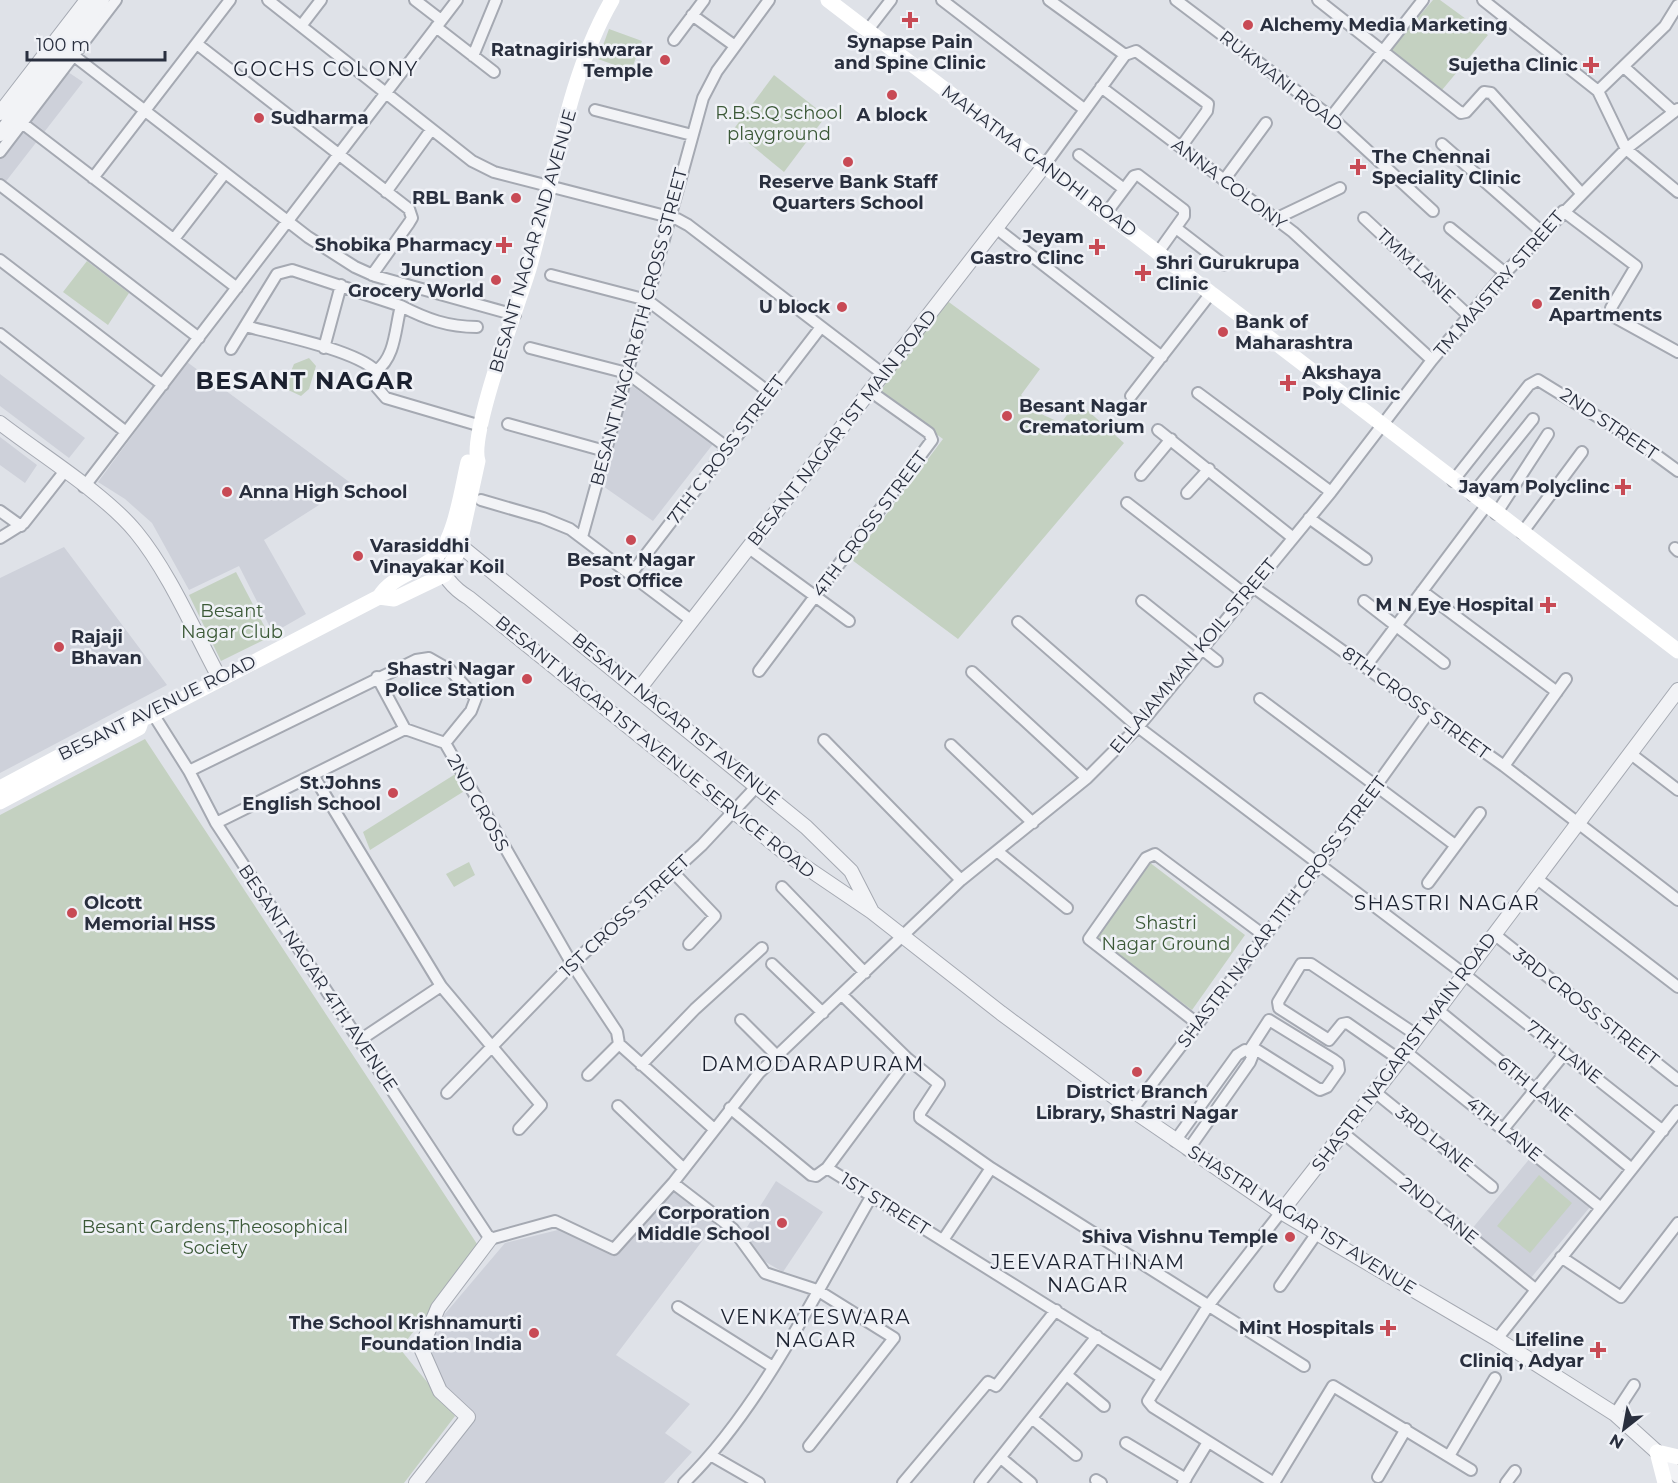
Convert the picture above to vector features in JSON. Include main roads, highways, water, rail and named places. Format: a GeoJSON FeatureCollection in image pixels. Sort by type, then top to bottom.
{"type":"FeatureCollection","features":[{"type":"Feature","properties":{"kind":"main road","name":"BESANT NAGAR 2ND AVENUE"},"geometry":{"type":"LineString","coordinates":[[453,536],[478,461],[475,452],[474,424],[515,315],[582,70],[594,35],[612,0]]}},
{"type":"Feature","properties":{"kind":"main road","name":"MAHATMA GANDHI ROAD"},"geometry":{"type":"LineString","coordinates":[[828,0],[1159,251],[1381,426],[1678,651]]}},
{"type":"Feature","properties":{"kind":"main road","name":"BESANT AVENUE ROAD"},"geometry":{"type":"LineString","coordinates":[[0,788],[133,717],[147,717],[379,597],[386,585],[436,557],[453,536]]}},
{"type":"Feature","properties":{"kind":"main road"},"geometry":{"type":"LineString","coordinates":[[379,597],[394,599],[444,575],[453,536]]}},
{"type":"Feature","properties":{"kind":"main road"},"geometry":{"type":"LineString","coordinates":[[0,802],[139,728],[147,717]]}},
{"type":"Feature","properties":{"kind":"main road"},"geometry":{"type":"LineString","coordinates":[[1665,1483],[1657,1452],[1678,1457]]}},
{"type":"Feature","properties":{"kind":"place","name":"Synapse Pain and Spine Clinic"},"geometry":{"type":"Point","coordinates":[910,20]}},
{"type":"Feature","properties":{"kind":"place","name":"Alchemy Media Marketing"},"geometry":{"type":"Point","coordinates":[1248,25]}},
{"type":"Feature","properties":{"kind":"place","name":"Ratnagirishwarar Temple"},"geometry":{"type":"Point","coordinates":[665,60]}},
{"type":"Feature","properties":{"kind":"place","name":"Sujetha Clinic"},"geometry":{"type":"Point","coordinates":[1591,65]}},
{"type":"Feature","properties":{"kind":"place","name":"A block"},"geometry":{"type":"Point","coordinates":[892,95]}},
{"type":"Feature","properties":{"kind":"place","name":"Sudharma"},"geometry":{"type":"Point","coordinates":[259,118]}},
{"type":"Feature","properties":{"kind":"place","name":"Reserve Bank Staff Quarters School"},"geometry":{"type":"Point","coordinates":[848,162]}},
{"type":"Feature","properties":{"kind":"place","name":"The Chennai Speciality Clinic"},"geometry":{"type":"Point","coordinates":[1358,167]}},
{"type":"Feature","properties":{"kind":"place","name":"RBL Bank"},"geometry":{"type":"Point","coordinates":[516,198]}},
{"type":"Feature","properties":{"kind":"place","name":"Shobika Pharmacy"},"geometry":{"type":"Point","coordinates":[504,245]}},
{"type":"Feature","properties":{"kind":"place","name":"Jeyam Gastro Clinc"},"geometry":{"type":"Point","coordinates":[1097,247]}},
{"type":"Feature","properties":{"kind":"place","name":"Shri Gurukrupa Clinic"},"geometry":{"type":"Point","coordinates":[1143,273]}},
{"type":"Feature","properties":{"kind":"place","name":"Junction Grocery World"},"geometry":{"type":"Point","coordinates":[496,280]}},
{"type":"Feature","properties":{"kind":"place","name":"Zenith Apartments"},"geometry":{"type":"Point","coordinates":[1537,304]}},
{"type":"Feature","properties":{"kind":"place","name":"U block"},"geometry":{"type":"Point","coordinates":[842,307]}},
{"type":"Feature","properties":{"kind":"place","name":"Bank of Maharashtra"},"geometry":{"type":"Point","coordinates":[1223,332]}},
{"type":"Feature","properties":{"kind":"place","name":"Akshaya Poly Clinic"},"geometry":{"type":"Point","coordinates":[1288,383]}},
{"type":"Feature","properties":{"kind":"place","name":"Besant Nagar Crematorium"},"geometry":{"type":"Point","coordinates":[1007,416]}},
{"type":"Feature","properties":{"kind":"place","name":"Jayam Polyclinc"},"geometry":{"type":"Point","coordinates":[1623,487]}},
{"type":"Feature","properties":{"kind":"place","name":"Anna High School"},"geometry":{"type":"Point","coordinates":[227,492]}},
{"type":"Feature","properties":{"kind":"place","name":"Besant Nagar Post Office"},"geometry":{"type":"Point","coordinates":[631,540]}},
{"type":"Feature","properties":{"kind":"place","name":"Varasiddhi Vinayakar Koil"},"geometry":{"type":"Point","coordinates":[358,556]}},
{"type":"Feature","properties":{"kind":"place","name":"M N Eye Hospital"},"geometry":{"type":"Point","coordinates":[1548,605]}},
{"type":"Feature","properties":{"kind":"place","name":"Rajaji Bhavan"},"geometry":{"type":"Point","coordinates":[59,647]}},
{"type":"Feature","properties":{"kind":"place","name":"Shastri Nagar Police Station"},"geometry":{"type":"Point","coordinates":[527,679]}},
{"type":"Feature","properties":{"kind":"place","name":"St.Johns English School"},"geometry":{"type":"Point","coordinates":[393,793]}},
{"type":"Feature","properties":{"kind":"place","name":"Olcott Memorial HSS"},"geometry":{"type":"Point","coordinates":[72,913]}},
{"type":"Feature","properties":{"kind":"place","name":"District Branch Library, Shastri Nagar"},"geometry":{"type":"Point","coordinates":[1137,1072]}},
{"type":"Feature","properties":{"kind":"place","name":"Corporation Middle School"},"geometry":{"type":"Point","coordinates":[782,1223]}},
{"type":"Feature","properties":{"kind":"place","name":"Shiva Vishnu Temple"},"geometry":{"type":"Point","coordinates":[1290,1237]}},
{"type":"Feature","properties":{"kind":"place","name":"Mint Hospitals"},"geometry":{"type":"Point","coordinates":[1388,1328]}},
{"type":"Feature","properties":{"kind":"place","name":"The School Krishnamurti Foundation India"},"geometry":{"type":"Point","coordinates":[534,1333]}},
{"type":"Feature","properties":{"kind":"place","name":"Lifeline Cliniq , Adyar"},"geometry":{"type":"Point","coordinates":[1598,1350]}},
{"type":"Feature","properties":{"kind":"district","name":"GOCHS COLONY"},"geometry":{"type":"Point","coordinates":[326,69]}},
{"type":"Feature","properties":{"kind":"district","name":"BESANT NAGAR"},"geometry":{"type":"Point","coordinates":[305,380]}},
{"type":"Feature","properties":{"kind":"district","name":"SHASTRI NAGAR"},"geometry":{"type":"Point","coordinates":[1447,903]}},
{"type":"Feature","properties":{"kind":"district","name":"DAMODARAPURAM"},"geometry":{"type":"Point","coordinates":[813,1064]}},
{"type":"Feature","properties":{"kind":"district","name":"JEEVARATHINAM NAGAR"},"geometry":{"type":"Point","coordinates":[1088,1274]}},
{"type":"Feature","properties":{"kind":"district","name":"VENKATESWARA NAGAR"},"geometry":{"type":"Point","coordinates":[816,1328]}},
{"type":"Feature","properties":{"kind":"park label","name":"R.B.S.Q school playground"},"geometry":{"type":"Point","coordinates":[779,123]}},
{"type":"Feature","properties":{"kind":"park label","name":"Besant Nagar Club"},"geometry":{"type":"Point","coordinates":[232,621]}},
{"type":"Feature","properties":{"kind":"park label","name":"Shastri Nagar Ground"},"geometry":{"type":"Point","coordinates":[1166,933]}},
{"type":"Feature","properties":{"kind":"park label","name":"Besant Gardens,Theosophical Society"},"geometry":{"type":"Point","coordinates":[215,1237]}}]}
